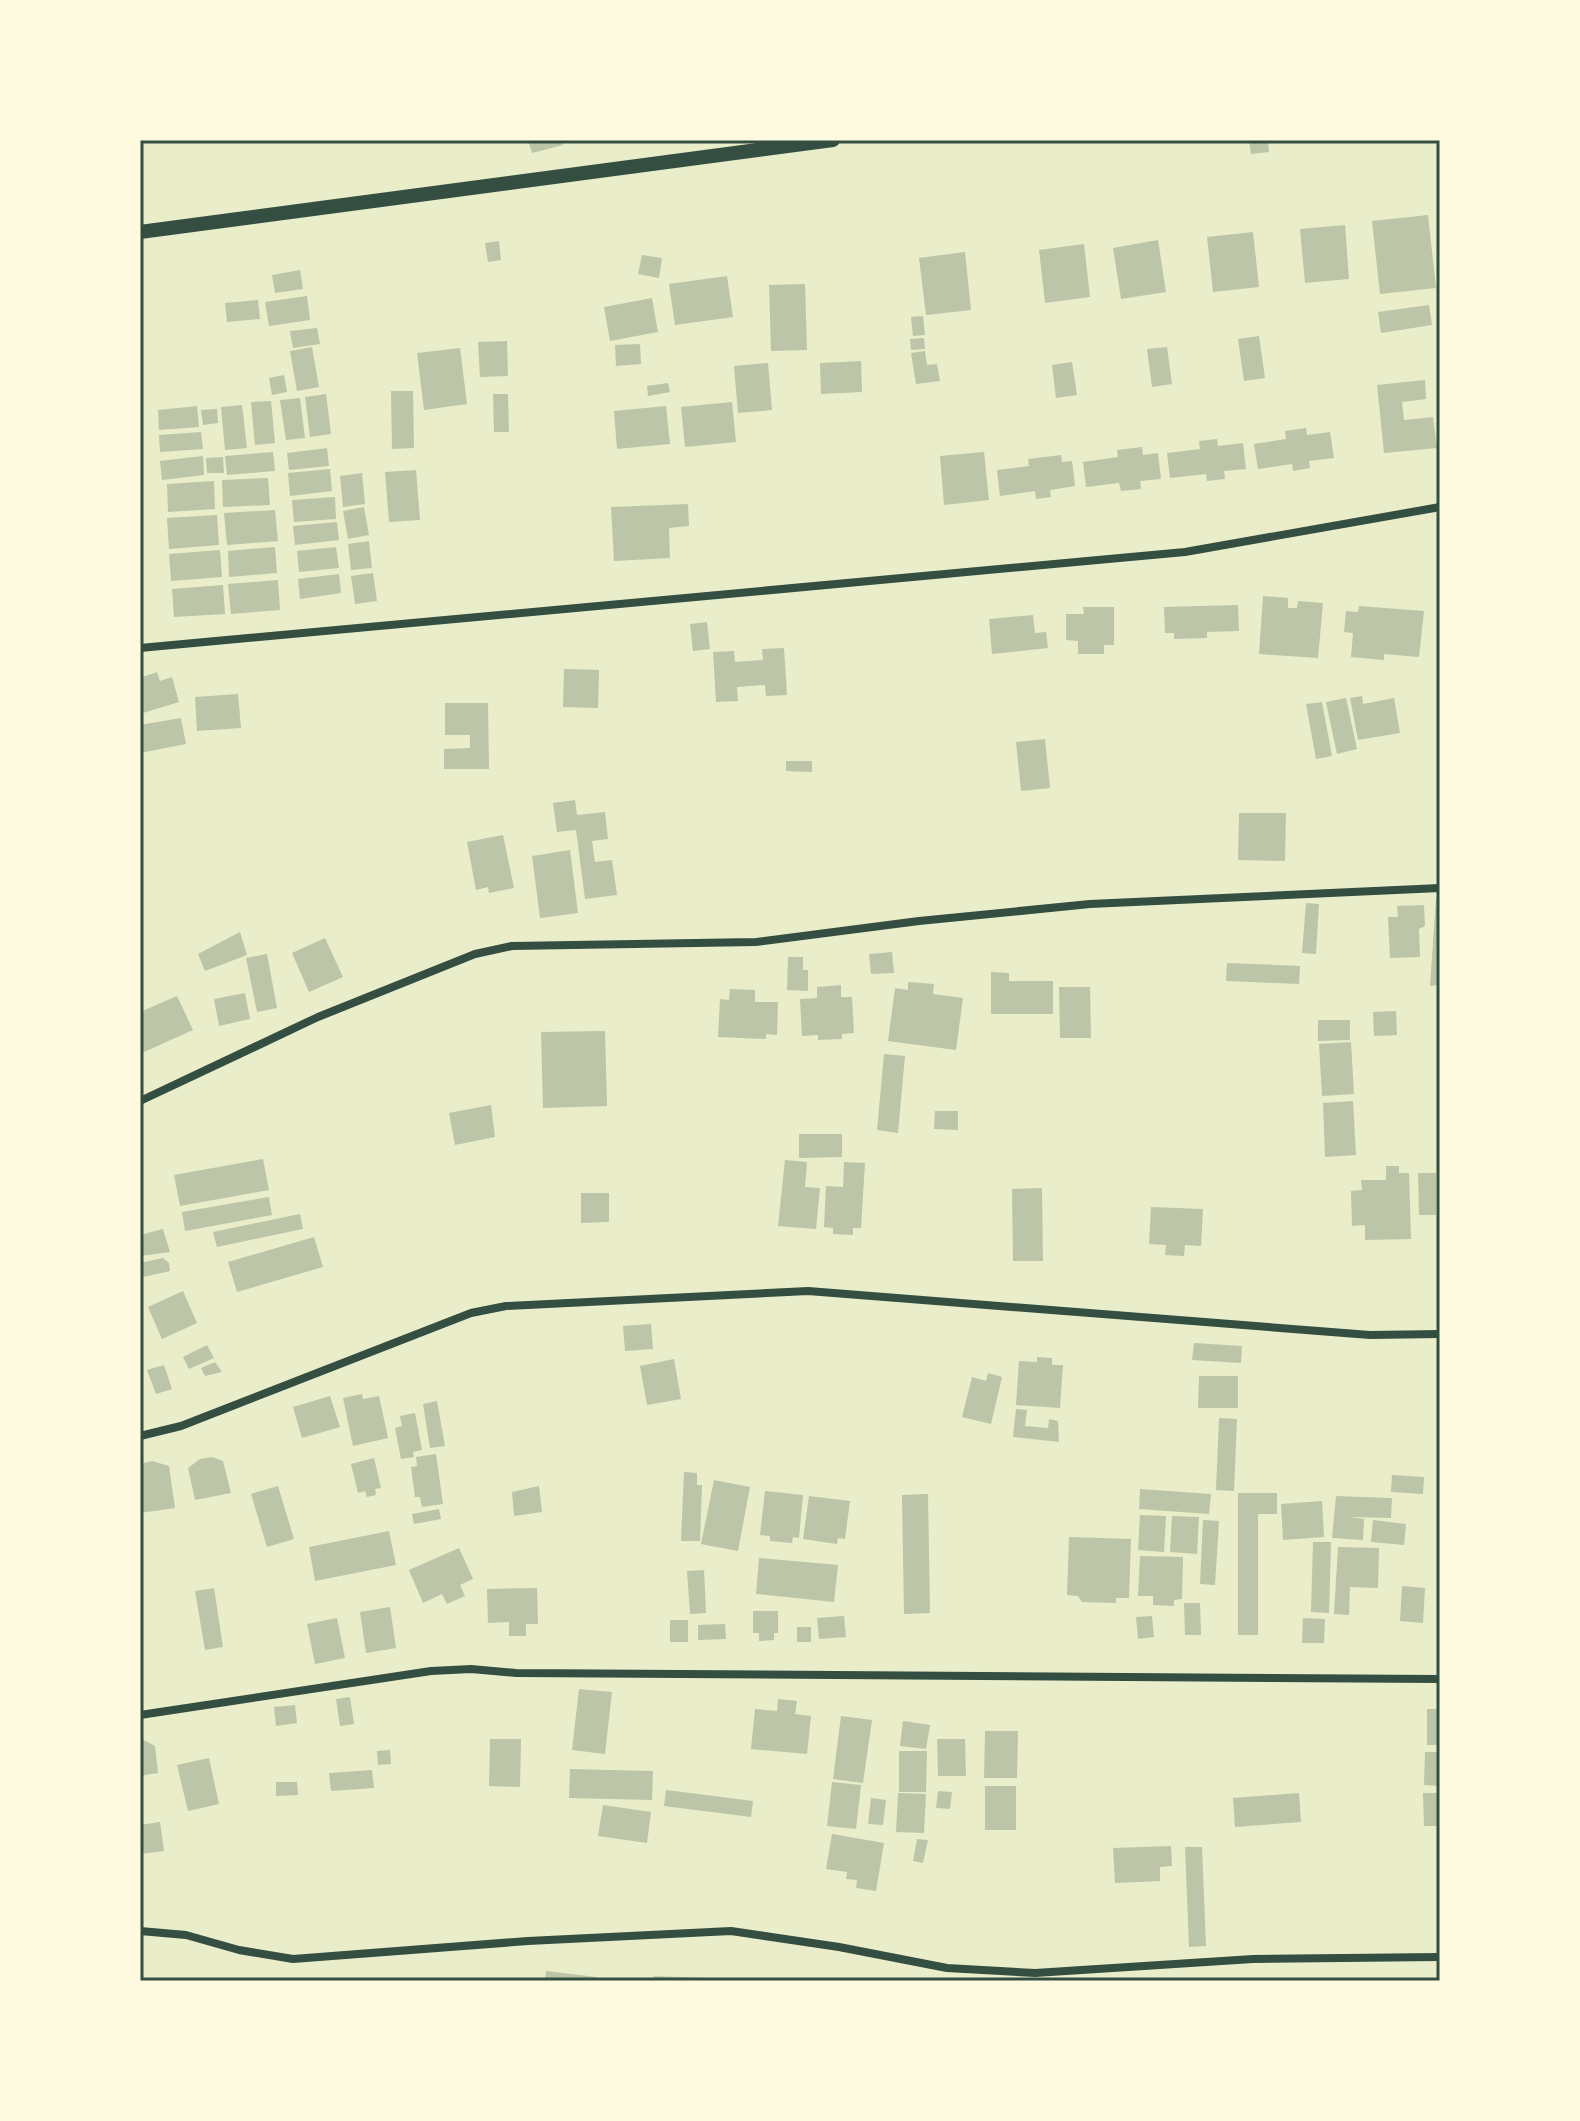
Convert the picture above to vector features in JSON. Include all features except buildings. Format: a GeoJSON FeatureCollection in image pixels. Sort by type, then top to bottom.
{"type":"FeatureCollection","features":[{"type":"Feature","properties":{"kind":"street"},"geometry":{"type":"LineString","coordinates":[[140,232],[833,140]]}},
{"type":"Feature","properties":{"kind":"street"},"geometry":{"type":"LineString","coordinates":[[140,648],[1185,552],[1440,507]]}},
{"type":"Feature","properties":{"kind":"street"},"geometry":{"type":"LineString","coordinates":[[140,1101],[318,1017],[475,954],[512,946],[756,942],[919,921],[1090,904],[1440,888]]}},
{"type":"Feature","properties":{"kind":"street"},"geometry":{"type":"LineString","coordinates":[[140,1436],[181,1426],[471,1313],[506,1306],[808,1291],[1370,1335],[1440,1334]]}},
{"type":"Feature","properties":{"kind":"street"},"geometry":{"type":"LineString","coordinates":[[140,1715],[431,1671],[471,1669],[516,1673],[1440,1679]]}},
{"type":"Feature","properties":{"kind":"street"},"geometry":{"type":"LineString","coordinates":[[140,1931],[186,1935],[239,1950],[293,1959],[528,1941],[731,1931],[839,1947],[947,1968],[1035,1973],[1253,1959],[1440,1957]]}}]}
